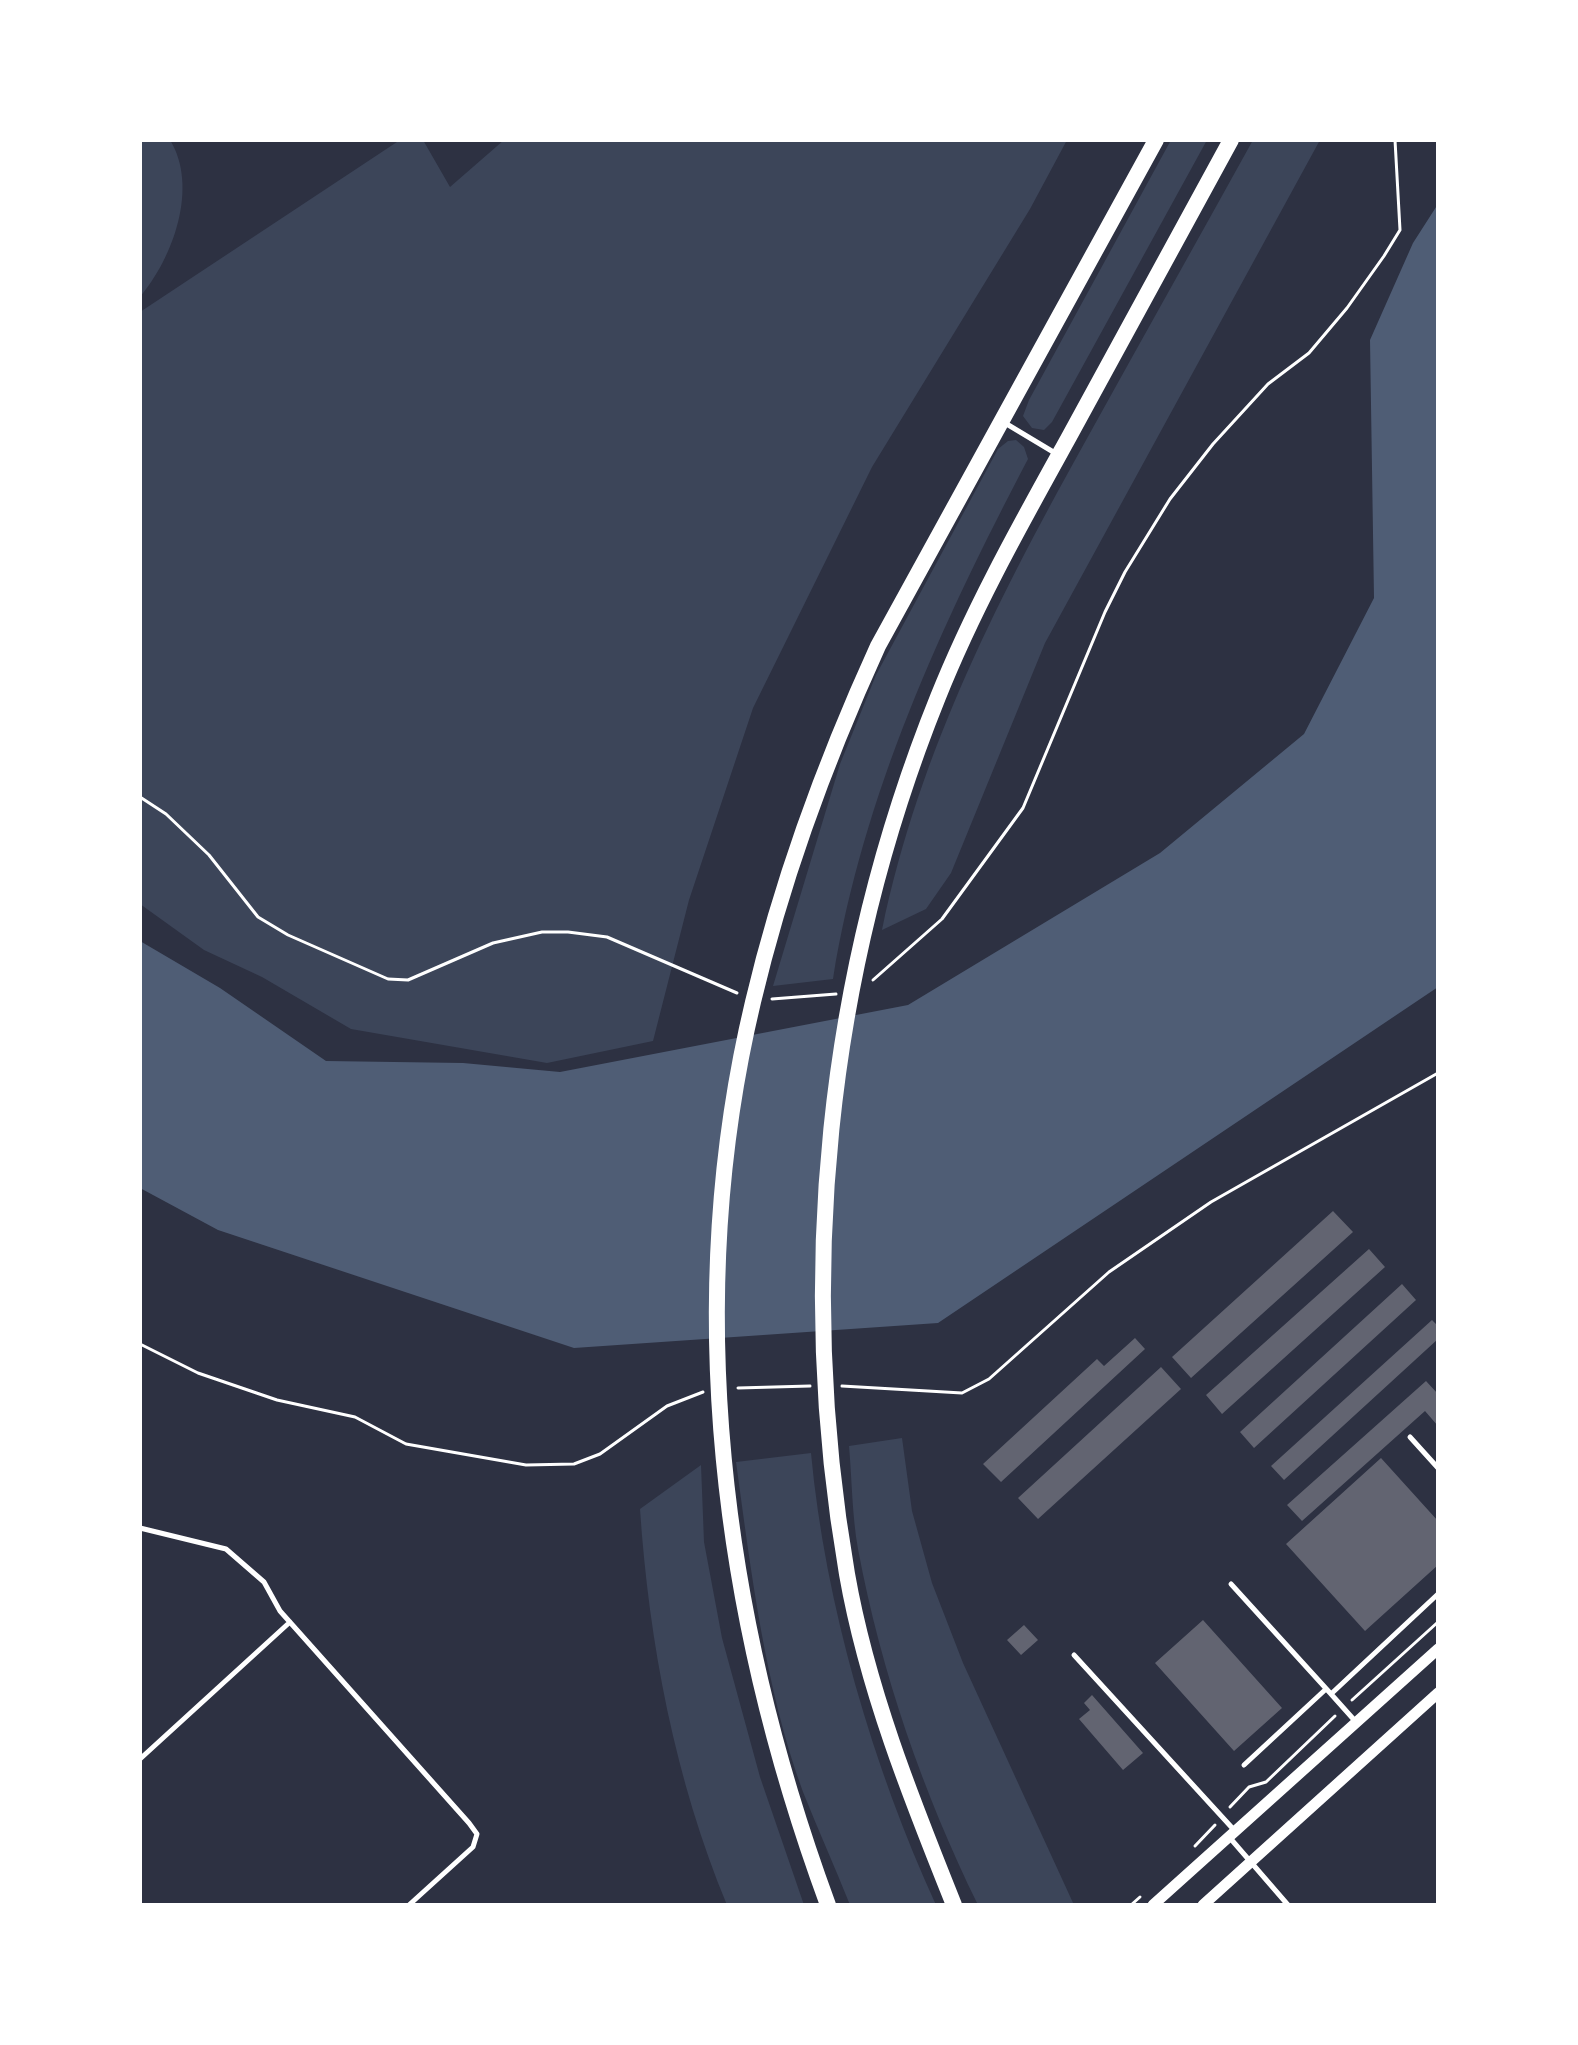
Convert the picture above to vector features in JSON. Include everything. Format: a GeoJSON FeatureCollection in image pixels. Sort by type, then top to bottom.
{"type":"FeatureCollection","features":[{"type":"Feature","properties":{"kind":"highway"},"geometry":{"type":"LineString","coordinates":[[828,1905],[794,1811],[751,1650],[736,1574],[723,1460],[718,1363],[725,1173],[752,1003],[797,848],[844,721],[878,646],[1156,140]]}},
{"type":"Feature","properties":{"kind":"highway"},"geometry":{"type":"LineString","coordinates":[[954,1905],[909,1794],[878,1698],[848,1576],[832,1448],[822,1254],[827,1154],[838,1055],[863,932],[910,772],[938,697],[971,622],[1231,140]]}},
{"type":"Feature","properties":{"kind":"street"},"geometry":{"type":"LineString","coordinates":[[1153,1905],[1438,1649]]}},
{"type":"Feature","properties":{"kind":"street"},"geometry":{"type":"LineString","coordinates":[[1203,1905],[1438,1693]]}},
{"type":"Feature","properties":{"kind":"lane"},"geometry":{"type":"LineString","coordinates":[[1001,420],[1059,455]]}},
{"type":"Feature","properties":{"kind":"lane"},"geometry":{"type":"LineString","coordinates":[[1410,1437],[1438,1468]]}},
{"type":"Feature","properties":{"kind":"lane"},"geometry":{"type":"LineString","coordinates":[[140,1528],[226,1549],[264,1582],[290,1622],[477,1834],[473,1847],[409,1905]]}},
{"type":"Feature","properties":{"kind":"lane"},"geometry":{"type":"LineString","coordinates":[[1231,1584],[1356,1723]]}},
{"type":"Feature","properties":{"kind":"lane"},"geometry":{"type":"LineString","coordinates":[[1331,1694],[1438,1594]]}},
{"type":"Feature","properties":{"kind":"lane"},"geometry":{"type":"LineString","coordinates":[[140,1759],[290,1622]]}},
{"type":"Feature","properties":{"kind":"lane"},"geometry":{"type":"LineString","coordinates":[[1074,1655],[1222,1816],[1252,1862],[1288,1905]]}},
{"type":"Feature","properties":{"kind":"lane"},"geometry":{"type":"LineString","coordinates":[[1244,1765],[1326,1689]]}},
{"type":"Feature","properties":{"kind":"path"},"geometry":{"type":"LineString","coordinates":[[829,1386],[877,1386],[962,1393],[989,1379],[1109,1272],[1211,1202],[1438,1073]]}},
{"type":"Feature","properties":{"kind":"path"},"geometry":{"type":"LineString","coordinates":[[140,1344],[198,1373],[277,1400],[355,1417],[406,1444],[526,1465],[574,1464],[600,1454],[667,1406],[710,1392]]}},
{"type":"Feature","properties":{"kind":"path"},"geometry":{"type":"LineString","coordinates":[[736,1388],[813,1386]]}},
{"type":"Feature","properties":{"kind":"path"},"geometry":{"type":"LineString","coordinates":[[1190,1851],[1249,1787],[1266,1782],[1438,1622]]}},
{"type":"Feature","properties":{"kind":"path"},"geometry":{"type":"LineString","coordinates":[[1131,1905],[1143,1894]]}},
{"type":"Feature","properties":{"kind":"shaded area"},"geometry":{"type":"Polygon","coordinates":[[[140,140],[170,140],[182,179],[182,200],[172,243],[163,263],[140,297],[140,140]]]}},
{"type":"Feature","properties":{"kind":"shaded area"},"geometry":{"type":"Polygon","coordinates":[[[400,140],[423,140],[450,187],[504,140],[1067,140],[1030,209],[872,467],[753,708],[689,900],[653,1041],[547,1063],[351,1029],[262,977],[204,950],[140,904],[140,312],[400,140]]]}},
{"type":"Feature","properties":{"kind":"shaded area"},"geometry":{"type":"Polygon","coordinates":[[[1171,140],[1207,140],[1052,422],[1044,430],[1032,428],[1023,416],[1029,400],[1171,140]]]}},
{"type":"Feature","properties":{"kind":"shaded area"},"geometry":{"type":"Polygon","coordinates":[[[1253,140],[1320,140],[1045,643],[951,873],[926,909],[882,930],[918,798],[941,735],[995,613],[1057,493],[1253,140]]]}},
{"type":"Feature","properties":{"kind":"shaded area"},"geometry":{"type":"Polygon","coordinates":[[[1438,204],[1438,987],[938,1323],[574,1348],[218,1230],[140,1188],[140,941],[220,988],[326,1061],[463,1063],[560,1072],[908,1005],[1160,853],[1304,734],[1374,598],[1370,340],[1413,243],[1438,204]]]}},
{"type":"Feature","properties":{"kind":"shaded area"},"geometry":{"type":"Polygon","coordinates":[[[1016,440],[1024,447],[1028,459],[965,584],[909,712],[864,843],[846,910],[833,979],[773,986],[840,764],[876,675],[998,449],[1008,441],[1016,440]]]}},
{"type":"Feature","properties":{"kind":"shaded area"},"geometry":{"type":"Polygon","coordinates":[[[902,1438],[912,1511],[932,1583],[963,1663],[1074,1905],[978,1905],[922,1776],[892,1686],[868,1595],[856,1536],[849,1446],[902,1438]]]}},
{"type":"Feature","properties":{"kind":"shaded area"},"geometry":{"type":"Polygon","coordinates":[[[811,1453],[828,1568],[855,1684],[892,1797],[936,1905],[850,1905],[803,1792],[790,1752],[761,1629],[736,1462],[811,1453]]]}},
{"type":"Feature","properties":{"kind":"shaded area"},"geometry":{"type":"Polygon","coordinates":[[[701,1465],[704,1542],[722,1638],[760,1777],[804,1905],[727,1905],[693,1809],[667,1710],[650,1610],[640,1509],[701,1465]]]}},
{"type":"Feature","properties":{"kind":"building"},"geometry":{"type":"Polygon","coordinates":[[[1333,1211],[1353,1232],[1191,1378],[1172,1357],[1333,1211]]]}},
{"type":"Feature","properties":{"kind":"building"},"geometry":{"type":"Polygon","coordinates":[[[1369,1249],[1385,1267],[1222,1414],[1206,1395],[1369,1249]]]}},
{"type":"Feature","properties":{"kind":"building"},"geometry":{"type":"Polygon","coordinates":[[[1402,1284],[1416,1300],[1254,1448],[1240,1432],[1402,1284]]]}},
{"type":"Feature","properties":{"kind":"building"},"geometry":{"type":"Polygon","coordinates":[[[1432,1320],[1438,1326],[1438,1339],[1284,1480],[1271,1466],[1432,1320]]]}},
{"type":"Feature","properties":{"kind":"building"},"geometry":{"type":"Polygon","coordinates":[[[1135,1338],[1145,1349],[1001,1482],[983,1464],[1097,1359],[1104,1366],[1135,1338]]]}},
{"type":"Feature","properties":{"kind":"building"},"geometry":{"type":"Polygon","coordinates":[[[1161,1367],[1181,1389],[1038,1519],[1018,1498],[1161,1367]]]}},
{"type":"Feature","properties":{"kind":"building"},"geometry":{"type":"Polygon","coordinates":[[[1426,1381],[1438,1394],[1438,1426],[1425,1411],[1302,1521],[1287,1505],[1426,1381]]]}},
{"type":"Feature","properties":{"kind":"building"},"geometry":{"type":"Polygon","coordinates":[[[1381,1458],[1438,1521],[1438,1565],[1365,1631],[1286,1544],[1381,1458]]]}},
{"type":"Feature","properties":{"kind":"building"},"geometry":{"type":"Polygon","coordinates":[[[1203,1620],[1282,1708],[1234,1751],[1155,1663],[1203,1620]]]}},
{"type":"Feature","properties":{"kind":"building"},"geometry":{"type":"Polygon","coordinates":[[[1024,1625],[1038,1640],[1021,1655],[1007,1640],[1024,1625]]]}},
{"type":"Feature","properties":{"kind":"building"},"geometry":{"type":"Polygon","coordinates":[[[1092,1695],[1143,1753],[1123,1770],[1079,1719],[1090,1710],[1084,1703],[1092,1695]]]}}]}
